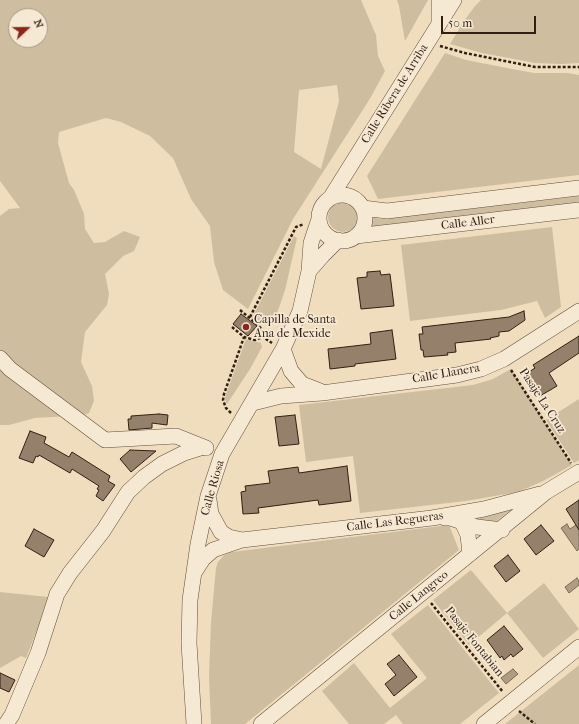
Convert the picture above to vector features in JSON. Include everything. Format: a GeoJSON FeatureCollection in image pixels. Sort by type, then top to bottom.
{"type":"FeatureCollection","features":[{"type":"Feature","properties":{"kind":"street"},"geometry":{"type":"LineString","coordinates":[[439,0],[439,24]]}},
{"type":"Feature","properties":{"kind":"street","name":"Calle Ribera de Arriba"},"geometry":{"type":"LineString","coordinates":[[331,197],[454,0]]}},
{"type":"Feature","properties":{"kind":"street"},"geometry":{"type":"LineString","coordinates":[[350,168],[352,197]]}},
{"type":"Feature","properties":{"kind":"street","name":"Calle Aller"},"geometry":{"type":"LineString","coordinates":[[363,208],[387,211],[579,188]]}},
{"type":"Feature","properties":{"kind":"street"},"geometry":{"type":"LineString","coordinates":[[342,195],[352,197],[363,208],[365,222],[362,230],[356,236],[346,240],[338,240],[330,237],[321,227],[319,219],[321,209],[325,202],[331,197],[342,195]]}},
{"type":"Feature","properties":{"kind":"street","name":"Calle Aller"},"geometry":{"type":"LineString","coordinates":[[356,236],[579,210]]}},
{"type":"Feature","properties":{"kind":"street","name":"Calle Riosa"},"geometry":{"type":"LineString","coordinates":[[194,724],[189,644],[190,600],[193,574],[208,496],[222,454],[283,349],[300,311],[309,271],[311,243],[319,219]]}},
{"type":"Feature","properties":{"kind":"street","name":"Calle Riosa"},"geometry":{"type":"LineString","coordinates":[[309,271],[338,240]]}},
{"type":"Feature","properties":{"kind":"street","name":"Calle Llanera"},"geometry":{"type":"LineString","coordinates":[[253,403],[281,396],[322,393],[456,375],[481,369],[504,359],[579,311]]}},
{"type":"Feature","properties":{"kind":"street"},"geometry":{"type":"LineString","coordinates":[[283,349],[291,371],[302,384],[322,393]]}},
{"type":"Feature","properties":{"kind":"street"},"geometry":{"type":"LineString","coordinates":[[0,358],[10,369],[105,440],[176,436],[222,454]]}},
{"type":"Feature","properties":{"kind":"street"},"geometry":{"type":"LineString","coordinates":[[6,724],[38,653],[57,594],[70,573],[103,531],[128,492],[144,476],[167,461],[184,453],[203,447]]}},
{"type":"Feature","properties":{"kind":"street","name":"Calle Langreo"},"geometry":{"type":"LineString","coordinates":[[261,724],[470,554],[502,530],[546,492],[578,473]]}},
{"type":"Feature","properties":{"kind":"street","name":"Calle Las Regueras"},"geometry":{"type":"LineString","coordinates":[[193,574],[213,550],[242,540],[432,518],[484,509],[546,492]]}},
{"type":"Feature","properties":{"kind":"street","name":"Calle Las Regueras"},"geometry":{"type":"LineString","coordinates":[[208,496],[211,514],[221,532],[229,537],[242,540]]}},
{"type":"Feature","properties":{"kind":"street"},"geometry":{"type":"LineString","coordinates":[[432,518],[450,518],[477,527],[502,530]]}},
{"type":"Feature","properties":{"kind":"street"},"geometry":{"type":"LineString","coordinates":[[462,522],[468,535],[470,554]]}},
{"type":"Feature","properties":{"kind":"street"},"geometry":{"type":"LineString","coordinates":[[484,724],[579,647]]}},
{"type":"Feature","properties":{"kind":"path"},"geometry":{"type":"LineString","coordinates":[[428,41],[465,54],[502,62],[535,67],[579,67]]}},
{"type":"Feature","properties":{"kind":"path"},"geometry":{"type":"LineString","coordinates":[[250,317],[296,227],[319,219]]}},
{"type":"Feature","properties":{"kind":"path"},"geometry":{"type":"LineString","coordinates":[[240,310],[250,317],[262,330],[263,337]]}},
{"type":"Feature","properties":{"kind":"path"},"geometry":{"type":"LineString","coordinates":[[232,327],[244,337],[255,340],[263,337]]}},
{"type":"Feature","properties":{"kind":"path"},"geometry":{"type":"LineString","coordinates":[[240,424],[226,408],[223,400],[244,337]]}},
{"type":"Feature","properties":{"kind":"path"},"geometry":{"type":"LineString","coordinates":[[263,337],[283,349]]}},
{"type":"Feature","properties":{"kind":"path","name":"Pasaje La Cruz"},"geometry":{"type":"LineString","coordinates":[[504,359],[578,473]]}},
{"type":"Feature","properties":{"kind":"path","name":"Pasaje Fontabian"},"geometry":{"type":"LineString","coordinates":[[423,593],[511,702],[522,714],[535,724]]}},
{"type":"Feature","properties":{"kind":"shaded area"},"geometry":{"type":"Polygon","coordinates":[[[0,0],[361,0],[376,35],[378,56],[385,71],[371,97],[293,219],[248,309],[223,290],[214,262],[210,226],[191,199],[173,158],[150,136],[121,122],[106,118],[59,132],[58,143],[69,183],[74,190],[84,214],[85,229],[94,243],[105,242],[124,231],[140,237],[134,251],[123,256],[105,274],[109,294],[107,305],[85,332],[81,362],[92,386],[94,401],[89,413],[84,415],[35,418],[9,425],[0,425],[0,216],[9,209],[20,208],[0,181],[0,0]],[[337,85],[299,90],[294,152],[321,169],[339,101],[337,85]]]}},
{"type":"Feature","properties":{"kind":"shaded area"},"geometry":{"type":"Polygon","coordinates":[[[397,0],[428,0],[405,41],[399,6],[397,0]]]}},
{"type":"Feature","properties":{"kind":"shaded area"},"geometry":{"type":"Polygon","coordinates":[[[481,0],[579,0],[579,63],[535,63],[482,53],[450,44],[464,21],[481,0]]]}},
{"type":"Feature","properties":{"kind":"shaded area"},"geometry":{"type":"Polygon","coordinates":[[[445,53],[466,60],[534,73],[567,73],[579,75],[579,175],[378,199],[367,176],[445,53]]]}},
{"type":"Feature","properties":{"kind":"shaded area"},"geometry":{"type":"Polygon","coordinates":[[[579,196],[579,204],[370,228],[372,217],[381,219],[579,196]]]}},
{"type":"Feature","properties":{"kind":"shaded area"},"geometry":{"type":"Polygon","coordinates":[[[343,202],[354,206],[358,217],[354,228],[343,232],[332,228],[328,217],[332,206],[343,202]]]}},
{"type":"Feature","properties":{"kind":"shaded area"},"geometry":{"type":"Polygon","coordinates":[[[552,227],[561,307],[545,318],[537,301],[501,310],[410,321],[401,245],[552,227]]]}},
{"type":"Feature","properties":{"kind":"shaded area"},"geometry":{"type":"Polygon","coordinates":[[[294,236],[297,238],[285,290],[271,328],[252,318],[294,236]]]}},
{"type":"Feature","properties":{"kind":"shaded area"},"geometry":{"type":"Polygon","coordinates":[[[246,339],[261,343],[262,347],[250,369],[227,404],[225,399],[226,394],[246,339]]]}},
{"type":"Feature","properties":{"kind":"shaded area"},"geometry":{"type":"Polygon","coordinates":[[[511,369],[572,465],[543,481],[518,492],[466,501],[360,513],[353,456],[306,462],[299,405],[473,385],[493,379],[511,369]]]}},
{"type":"Feature","properties":{"kind":"shaded area"},"geometry":{"type":"Polygon","coordinates":[[[579,399],[579,460],[574,463],[546,420],[579,399]]]}},
{"type":"Feature","properties":{"kind":"shaded area"},"geometry":{"type":"Polygon","coordinates":[[[513,508],[494,523],[482,523],[470,515],[513,508]]]}},
{"type":"Feature","properties":{"kind":"shaded area"},"geometry":{"type":"Polygon","coordinates":[[[567,524],[570,529],[576,525],[579,529],[579,549],[577,551],[561,528],[567,524]]]}},
{"type":"Feature","properties":{"kind":"shaded area"},"geometry":{"type":"Polygon","coordinates":[[[449,525],[459,550],[245,724],[211,724],[209,677],[211,622],[216,568],[218,562],[224,555],[232,552],[449,525]]]}},
{"type":"Feature","properties":{"kind":"shaded area"},"geometry":{"type":"Polygon","coordinates":[[[471,570],[507,613],[469,645],[433,600],[471,570]]]}},
{"type":"Feature","properties":{"kind":"shaded area"},"geometry":{"type":"Polygon","coordinates":[[[577,578],[579,585],[569,593],[565,587],[577,578]]]}},
{"type":"Feature","properties":{"kind":"shaded area"},"geometry":{"type":"Polygon","coordinates":[[[544,583],[579,629],[543,658],[507,613],[544,583]]]}},
{"type":"Feature","properties":{"kind":"shaded area"},"geometry":{"type":"Polygon","coordinates":[[[0,592],[48,597],[41,620],[26,658],[21,656],[0,668],[0,592]]]}},
{"type":"Feature","properties":{"kind":"shaded area"},"geometry":{"type":"Polygon","coordinates":[[[428,605],[499,693],[460,724],[403,724],[396,715],[384,724],[349,724],[322,691],[354,663],[390,708],[427,678],[391,634],[428,605]]]}},
{"type":"Feature","properties":{"kind":"shaded area"},"geometry":{"type":"Polygon","coordinates":[[[579,665],[579,724],[505,724],[579,665]]]}},
{"type":"Feature","properties":{"kind":"shaded area"},"geometry":{"type":"Polygon","coordinates":[[[513,669],[518,674],[506,684],[501,678],[513,669]]]}},
{"type":"Feature","properties":{"kind":"building"},"geometry":{"type":"Polygon","coordinates":[[[380,271],[381,275],[390,274],[394,306],[361,309],[357,278],[367,277],[367,272],[380,271]]]}},
{"type":"Feature","properties":{"kind":"building"},"geometry":{"type":"Polygon","coordinates":[[[524,311],[525,320],[509,331],[499,332],[499,336],[490,338],[491,339],[455,343],[456,352],[447,353],[448,355],[424,357],[423,350],[421,350],[419,334],[423,334],[422,327],[509,317],[524,311]]]}},
{"type":"Feature","properties":{"kind":"building","name":"Capilla de Santa Ana de Mexide"},"geometry":{"type":"Polygon","coordinates":[[[241,314],[257,326],[248,336],[233,324],[241,314]]]}},
{"type":"Feature","properties":{"kind":"building"},"geometry":{"type":"Polygon","coordinates":[[[392,330],[396,359],[330,369],[328,349],[371,344],[370,333],[392,330]]]}},
{"type":"Feature","properties":{"kind":"building"},"geometry":{"type":"Polygon","coordinates":[[[579,336],[579,353],[549,373],[557,386],[540,396],[526,374],[535,368],[533,365],[579,336]]]}},
{"type":"Feature","properties":{"kind":"building"},"geometry":{"type":"Polygon","coordinates":[[[159,414],[168,415],[167,425],[152,423],[152,428],[129,430],[128,419],[131,419],[131,416],[159,414]]]}},
{"type":"Feature","properties":{"kind":"building"},"geometry":{"type":"Polygon","coordinates":[[[295,415],[299,444],[279,446],[275,417],[295,415]]]}},
{"type":"Feature","properties":{"kind":"building"},"geometry":{"type":"Polygon","coordinates":[[[30,431],[46,437],[44,443],[69,457],[72,452],[110,476],[108,481],[115,485],[103,501],[96,496],[99,486],[72,469],[70,473],[39,455],[38,457],[36,456],[33,463],[19,458],[30,431]]]}},
{"type":"Feature","properties":{"kind":"building"},"geometry":{"type":"Polygon","coordinates":[[[130,450],[156,451],[131,472],[120,459],[130,450]]]}},
{"type":"Feature","properties":{"kind":"building"},"geometry":{"type":"Polygon","coordinates":[[[347,466],[351,501],[319,505],[318,500],[258,508],[259,513],[243,514],[241,492],[246,491],[245,486],[270,483],[268,471],[298,467],[299,473],[347,466]]]}},
{"type":"Feature","properties":{"kind":"building"},"geometry":{"type":"Polygon","coordinates":[[[579,500],[579,530],[566,509],[579,500]]]}},
{"type":"Feature","properties":{"kind":"building"},"geometry":{"type":"Polygon","coordinates":[[[541,525],[554,541],[536,555],[524,539],[541,525]]]}},
{"type":"Feature","properties":{"kind":"building"},"geometry":{"type":"Polygon","coordinates":[[[34,529],[54,540],[44,557],[25,546],[34,529]]]}},
{"type":"Feature","properties":{"kind":"building"},"geometry":{"type":"Polygon","coordinates":[[[508,555],[520,571],[506,582],[494,566],[508,555]]]}},
{"type":"Feature","properties":{"kind":"building"},"geometry":{"type":"Polygon","coordinates":[[[504,626],[523,649],[513,657],[511,654],[504,660],[502,656],[500,658],[487,640],[504,626]]]}},
{"type":"Feature","properties":{"kind":"building"},"geometry":{"type":"Polygon","coordinates":[[[399,655],[417,677],[394,696],[385,684],[396,675],[387,664],[399,655]]]}},
{"type":"Feature","properties":{"kind":"building"},"geometry":{"type":"Polygon","coordinates":[[[0,673],[15,680],[9,692],[0,688],[0,673]]]}},
{"type":"Feature","properties":{"kind":"place","name":"Capilla de Santa Ana de Mexide"},"geometry":{"type":"Point","coordinates":[246,327]}}]}
